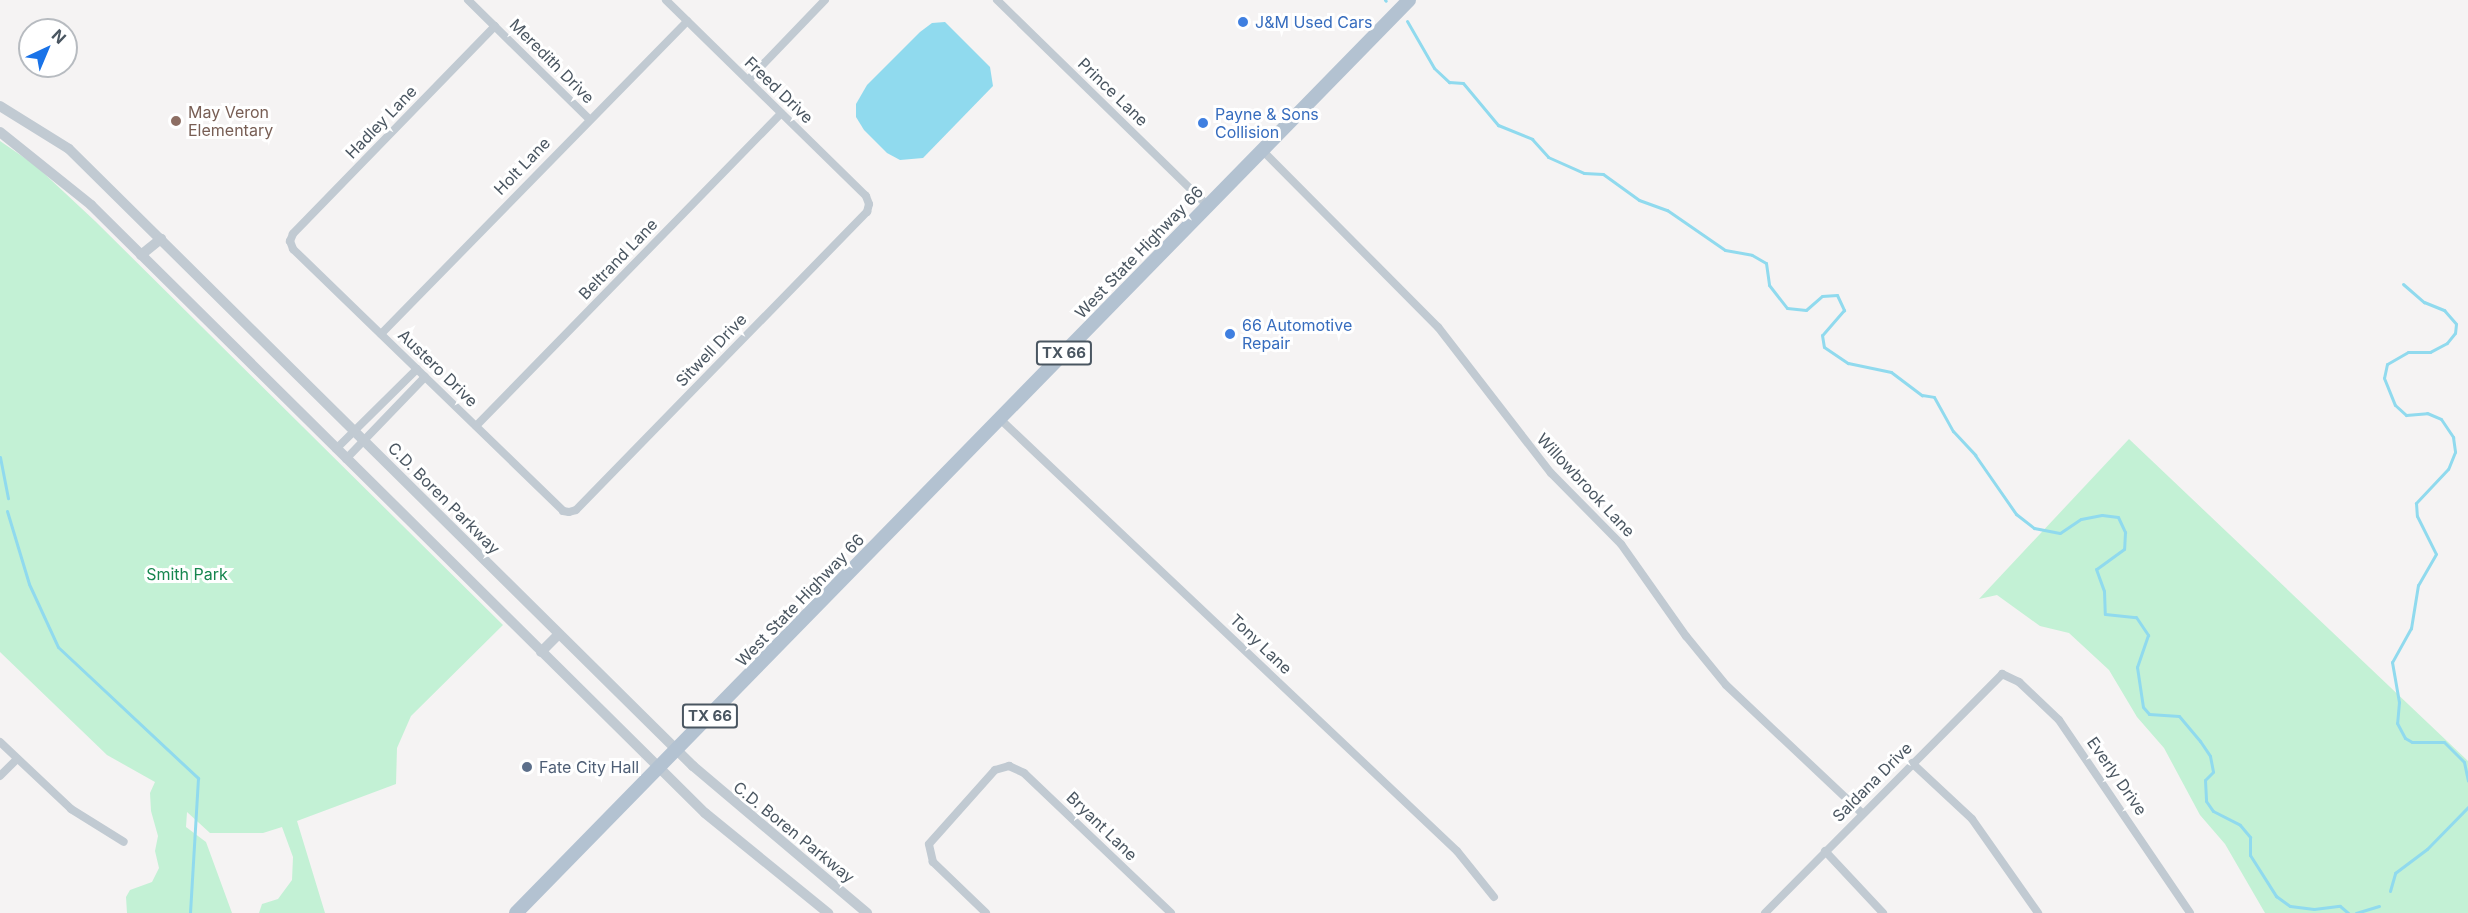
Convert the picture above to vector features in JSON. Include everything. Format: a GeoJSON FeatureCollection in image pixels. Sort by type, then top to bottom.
{"type":"FeatureCollection","features":[{"type":"Feature","properties":{"kind":"main road","name":"West State Highway 66"},"geometry":{"type":"LineString","coordinates":[[677,750],[1408,1]]}},
{"type":"Feature","properties":{"kind":"main road","name":"TX 66"},"geometry":{"type":"LineString","coordinates":[[516,913],[677,750]]}},
{"type":"Feature","properties":{"kind":"street","name":"Meredith Drive"},"geometry":{"type":"LineString","coordinates":[[468,0],[589,119]]}},
{"type":"Feature","properties":{"kind":"street","name":"Freed Drive"},"geometry":{"type":"LineString","coordinates":[[666,0],[781,113],[869,204]]}},
{"type":"Feature","properties":{"kind":"street"},"geometry":{"type":"LineString","coordinates":[[748,80],[825,0]]}},
{"type":"Feature","properties":{"kind":"street","name":"Prince Lane"},"geometry":{"type":"LineString","coordinates":[[996,0],[1208,206]]}},
{"type":"Feature","properties":{"kind":"street","name":"Holt Lane"},"geometry":{"type":"LineString","coordinates":[[381,334],[687,21]]}},
{"type":"Feature","properties":{"kind":"street","name":"Hadley Lane"},"geometry":{"type":"LineString","coordinates":[[290,241],[293,234],[495,26]]}},
{"type":"Feature","properties":{"kind":"street","name":"C.D. Boren Parkway"},"geometry":{"type":"LineString","coordinates":[[0,106],[69,149],[677,750],[753,820],[867,913]]}},
{"type":"Feature","properties":{"kind":"street","name":"Beltrand Lane"},"geometry":{"type":"LineString","coordinates":[[476,426],[781,113]]}},
{"type":"Feature","properties":{"kind":"street"},"geometry":{"type":"LineString","coordinates":[[0,132],[72,186],[705,813],[828,913]]}},
{"type":"Feature","properties":{"kind":"street","name":"Willowbrook Lane"},"geometry":{"type":"LineString","coordinates":[[1262,150],[1438,327],[1551,473],[1621,544],[1686,636],[1726,686],[1862,813]]}},
{"type":"Feature","properties":{"kind":"street","name":"Sitwell Drive"},"geometry":{"type":"LineString","coordinates":[[569,512],[576,510],[867,212],[869,204]]}},
{"type":"Feature","properties":{"kind":"street"},"geometry":{"type":"LineString","coordinates":[[141,255],[162,239]]}},
{"type":"Feature","properties":{"kind":"street","name":"Austero Drive"},"geometry":{"type":"LineString","coordinates":[[290,241],[293,249],[564,511],[569,512]]}},
{"type":"Feature","properties":{"kind":"street"},"geometry":{"type":"LineString","coordinates":[[336,449],[417,369]]}},
{"type":"Feature","properties":{"kind":"street"},"geometry":{"type":"LineString","coordinates":[[346,459],[425,377]]}},
{"type":"Feature","properties":{"kind":"street","name":"Tony Lane"},"geometry":{"type":"LineString","coordinates":[[1000,419],[1457,851],[1494,897]]}},
{"type":"Feature","properties":{"kind":"street"},"geometry":{"type":"LineString","coordinates":[[541,652],[560,634]]}},
{"type":"Feature","properties":{"kind":"street","name":"Saldana Drive"},"geometry":{"type":"LineString","coordinates":[[1765,913],[2002,674]]}},
{"type":"Feature","properties":{"kind":"street","name":"Everly Drive"},"geometry":{"type":"LineString","coordinates":[[2002,674],[2019,682],[2060,720],[2190,913]]}},
{"type":"Feature","properties":{"kind":"street"},"geometry":{"type":"LineString","coordinates":[[0,742],[71,809],[124,842]]}},
{"type":"Feature","properties":{"kind":"street"},"geometry":{"type":"LineString","coordinates":[[0,776],[17,759]]}},
{"type":"Feature","properties":{"kind":"street"},"geometry":{"type":"LineString","coordinates":[[1912,763],[1972,819],[2038,913]]}},
{"type":"Feature","properties":{"kind":"street","name":"Bryant Lane"},"geometry":{"type":"LineString","coordinates":[[986,913],[933,862],[928,850],[932,837],[995,770],[1009,766],[1024,773],[1171,913]]}},
{"type":"Feature","properties":{"kind":"street"},"geometry":{"type":"LineString","coordinates":[[1825,851],[1883,913]]}},
{"type":"Feature","properties":{"kind":"green space","name":"Smith Park"},"geometry":{"type":"Polygon","coordinates":[[[0,141],[35,165],[95,221],[503,625],[411,716],[397,748],[396,784],[297,821],[325,913],[259,913],[262,904],[278,899],[292,880],[293,857],[282,827],[263,833],[210,833],[187,812],[186,827],[206,842],[232,913],[127,913],[126,897],[130,890],[152,882],[159,868],[155,851],[158,836],[151,811],[150,793],[155,782],[107,755],[0,652],[0,141]]]}},
{"type":"Feature","properties":{"kind":"green space"},"geometry":{"type":"Polygon","coordinates":[[[2129,439],[2468,761],[2468,913],[2265,913],[2225,844],[2200,815],[2164,748],[2137,717],[2109,670],[2069,633],[2040,626],[1997,595],[1979,599],[2129,439]]]}},
{"type":"Feature","properties":{"kind":"water"},"geometry":{"type":"Polygon","coordinates":[[[945,22],[990,67],[993,86],[923,158],[900,160],[887,153],[864,130],[856,117],[856,104],[867,85],[920,32],[932,23],[945,22]]]}},
{"type":"Feature","properties":{"kind":"waterway"},"geometry":{"type":"LineString","coordinates":[[1407,21],[1434,68],[1449,82],[1463,83],[1498,125],[1532,139],[1548,157],[1584,173],[1603,174],[1639,200],[1667,210],[1725,250],[1752,255],[1766,263],[1769,285],[1787,308],[1806,310],[1822,296],[1837,295],[1844,310],[1822,335],[1824,347],[1848,363],[1891,372],[1922,395],[1934,397],[1953,431],[1975,455],[2016,514],[2034,528],[2060,533],[2081,519],[2102,515],[2118,517],[2125,532],[2124,549],[2096,569],[2104,591],[2105,614],[2136,617],[2148,635],[2137,667],[2143,707],[2149,714],[2179,716],[2200,741],[2210,756],[2213,772],[2205,780],[2206,801],[2213,811],[2240,825],[2250,837],[2250,855],[2276,896],[2290,906],[2314,909],[2340,906],[2348,913]]}},
{"type":"Feature","properties":{"kind":"waterway"},"geometry":{"type":"LineString","coordinates":[[2403,284],[2424,302],[2444,310],[2456,324],[2455,333],[2447,343],[2430,352],[2408,352],[2387,364],[2384,378],[2395,405],[2406,415],[2427,413],[2441,419],[2453,437],[2455,452],[2448,469],[2416,503],[2417,516],[2436,554],[2418,585],[2411,628],[2392,662],[2399,702],[2397,723],[2405,738],[2412,742],[2444,742],[2464,762],[2468,781]]}},
{"type":"Feature","properties":{"kind":"waterway"},"geometry":{"type":"LineString","coordinates":[[0,457],[8,498]]}},
{"type":"Feature","properties":{"kind":"waterway"},"geometry":{"type":"LineString","coordinates":[[7,511],[29,584],[58,647],[198,778],[190,913]]}},
{"type":"Feature","properties":{"kind":"waterway"},"geometry":{"type":"LineString","coordinates":[[2390,891],[2395,873],[2427,849],[2468,807]]}},
{"type":"Feature","properties":{"kind":"waterway"},"geometry":{"type":"LineString","coordinates":[[2356,913],[2379,906]]}},
{"type":"Feature","properties":{"kind":"place","name":"J&M Used Cars"},"geometry":{"type":"Point","coordinates":[1243,22]}},
{"type":"Feature","properties":{"kind":"place","name":"May Veron Elementary"},"geometry":{"type":"Point","coordinates":[176,121]}},
{"type":"Feature","properties":{"kind":"place","name":"Payne & Sons Collision"},"geometry":{"type":"Point","coordinates":[1203,123]}},
{"type":"Feature","properties":{"kind":"place","name":"66 Automotive Repair"},"geometry":{"type":"Point","coordinates":[1230,334]}},
{"type":"Feature","properties":{"kind":"place","name":"Fate City Hall"},"geometry":{"type":"Point","coordinates":[527,767]}}]}
